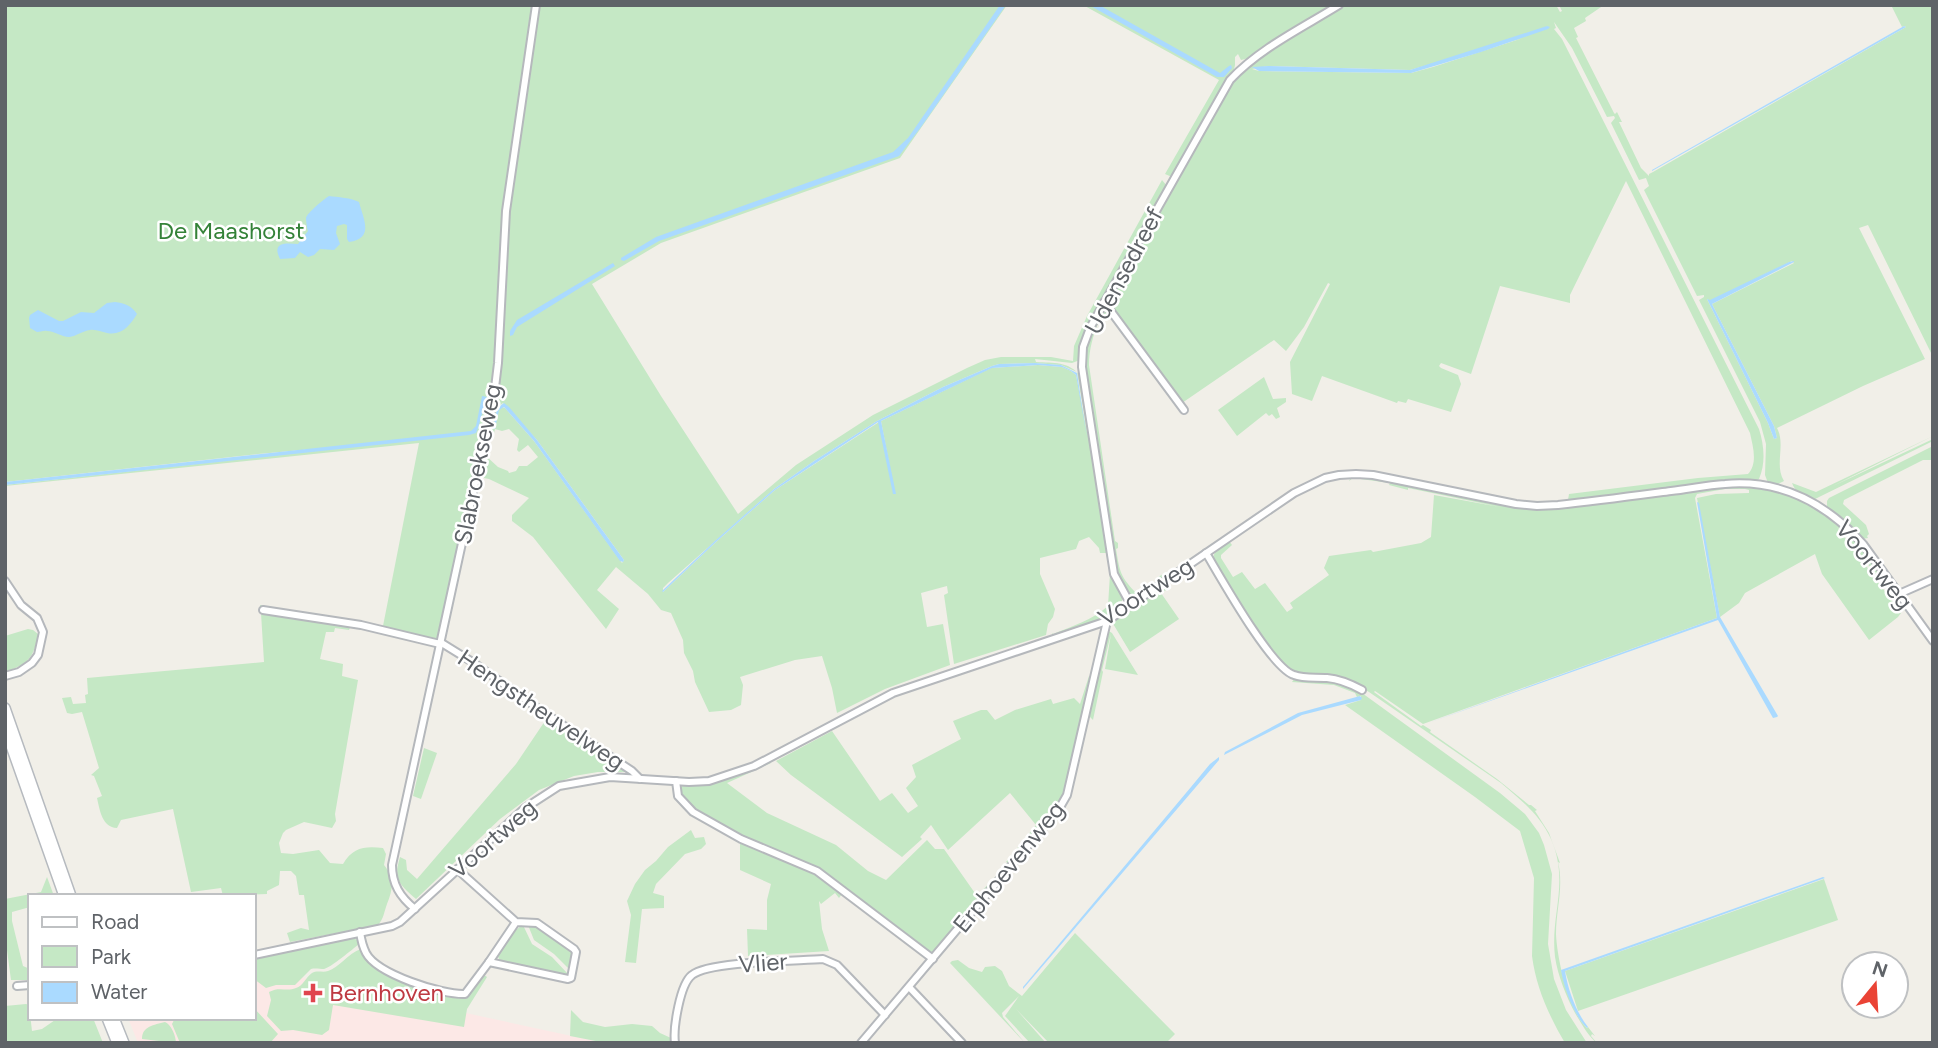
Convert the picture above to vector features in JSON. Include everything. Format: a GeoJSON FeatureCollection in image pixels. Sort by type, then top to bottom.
{"type":"FeatureCollection","features":[{"type":"Feature","properties":{"kind":"street","name":"Slabroekseweg"},"geometry":{"type":"LineString","coordinates":[[415,909],[396,889],[392,878],[392,865],[494,396],[506,211],[536,5]]}},
{"type":"Feature","properties":{"kind":"street","name":"Udensedreef"},"geometry":{"type":"LineString","coordinates":[[1130,605],[1114,574],[1082,367],[1083,347],[1104,302],[1230,80],[1258,55],[1339,5]]}},
{"type":"Feature","properties":{"kind":"street"},"geometry":{"type":"LineString","coordinates":[[1104,302],[1184,410]]}},
{"type":"Feature","properties":{"kind":"street","name":"Voortweg"},"geometry":{"type":"LineString","coordinates":[[256,955],[392,926],[400,922],[524,808],[559,786],[610,777],[709,781],[737,773],[893,693],[1107,621],[1308,484],[1339,475],[1373,475],[1537,506],[1727,484],[1762,485],[1792,492],[1836,517],[1863,544],[1933,640]]}},
{"type":"Feature","properties":{"kind":"street"},"geometry":{"type":"LineString","coordinates":[[1206,553],[1257,635],[1282,668],[1293,675],[1330,678],[1362,690]]}},
{"type":"Feature","properties":{"kind":"street"},"geometry":{"type":"LineString","coordinates":[[1899,594],[1933,579]]}},
{"type":"Feature","properties":{"kind":"street"},"geometry":{"type":"LineString","coordinates":[[5,581],[21,605],[37,618],[43,632],[38,655],[32,663],[19,672],[5,676]]}},
{"type":"Feature","properties":{"kind":"street","name":"Hengstheuvelweg"},"geometry":{"type":"LineString","coordinates":[[263,610],[361,625],[440,643],[474,663],[640,779]]}},
{"type":"Feature","properties":{"kind":"street","name":"Erphoevenweg"},"geometry":{"type":"LineString","coordinates":[[862,1043],[1059,809],[1067,796],[1107,621]]}},
{"type":"Feature","properties":{"kind":"street"},"geometry":{"type":"LineString","coordinates":[[5,708],[70,894]]}},
{"type":"Feature","properties":{"kind":"street"},"geometry":{"type":"LineString","coordinates":[[5,729],[63,894]]}},
{"type":"Feature","properties":{"kind":"street"},"geometry":{"type":"LineString","coordinates":[[676,781],[678,796],[693,811],[741,839],[817,871],[933,959]]}},
{"type":"Feature","properties":{"kind":"street"},"geometry":{"type":"LineString","coordinates":[[457,869],[516,922],[537,923],[576,952],[571,978],[568,979],[489,962]]}},
{"type":"Feature","properties":{"kind":"street"},"geometry":{"type":"LineString","coordinates":[[360,932],[370,959],[381,967],[414,983],[465,994],[516,922]]}},
{"type":"Feature","properties":{"kind":"street","name":"Vlier"},"geometry":{"type":"LineString","coordinates":[[675,1043],[681,992],[691,975],[709,967],[822,959],[838,965],[885,1015]]}},
{"type":"Feature","properties":{"kind":"street"},"geometry":{"type":"LineString","coordinates":[[17,986],[28,985]]}},
{"type":"Feature","properties":{"kind":"street"},"geometry":{"type":"LineString","coordinates":[[909,986],[962,1043]]}},
{"type":"Feature","properties":{"kind":"street"},"geometry":{"type":"LineString","coordinates":[[108,1020],[117,1043]]}},
{"type":"Feature","properties":{"kind":"street"},"geometry":{"type":"LineString","coordinates":[[115,1020],[124,1043]]}},
{"type":"Feature","properties":{"kind":"shaded area","name":"Bernhoven"},"geometry":{"type":"Polygon","coordinates":[[[256,967],[604,1043],[138,1043],[129,1020],[256,1020],[256,967]]]}},
{"type":"Feature","properties":{"kind":"green space","name":"De Maashorst"},"geometry":{"type":"Polygon","coordinates":[[[5,5],[1007,5],[900,158],[661,243],[592,284],[738,514],[796,465],[873,415],[967,368],[1001,357],[1051,357],[1073,361],[1074,346],[1087,316],[1162,180],[1167,186],[1084,334],[1080,360],[1072,363],[1035,359],[1036,362],[1066,365],[1077,372],[1081,376],[1111,575],[1122,597],[1122,606],[1104,619],[1052,636],[1052,633],[1082,622],[1108,606],[1110,574],[1106,553],[1100,553],[1089,537],[1079,541],[1076,549],[1040,558],[1040,574],[1055,609],[1046,635],[954,664],[944,595],[948,593],[947,586],[921,593],[927,627],[943,624],[950,665],[885,689],[837,713],[822,656],[795,660],[740,677],[743,685],[741,705],[731,710],[709,712],[695,682],[684,653],[683,640],[671,613],[661,610],[648,594],[616,567],[597,590],[619,609],[606,629],[533,537],[512,521],[512,515],[529,498],[484,478],[486,456],[509,473],[516,471],[519,466],[527,466],[538,457],[528,445],[519,452],[519,439],[509,429],[495,429],[494,433],[483,433],[438,639],[260,607],[383,626],[419,443],[5,486],[422,439],[5,482],[5,5]],[[1035,363],[992,366],[943,387],[877,421],[814,461],[774,489],[663,588],[663,592],[775,490],[879,422],[895,494],[881,421],[991,368],[1038,365],[1062,367],[1071,371],[1076,375],[1088,437],[1077,372],[1061,365],[1035,363]],[[503,403],[499,406],[499,410],[505,408],[534,441],[622,563],[624,560],[537,440],[503,403]]]}},
{"type":"Feature","properties":{"kind":"green space"},"geometry":{"type":"Polygon","coordinates":[[[1083,5],[1556,5],[1560,12],[1562,11],[1559,5],[1604,5],[1574,28],[1578,37],[1576,38],[1614,113],[1617,112],[1622,122],[1619,122],[1641,168],[1649,176],[1906,27],[1902,27],[1891,5],[1933,5],[1933,357],[1868,225],[1859,228],[1925,359],[1777,428],[1780,468],[1784,481],[1776,485],[1768,483],[1765,475],[1766,444],[1760,422],[1699,300],[1704,295],[1697,296],[1644,190],[1649,186],[1646,178],[1639,180],[1611,123],[1614,116],[1607,117],[1572,48],[1554,22],[1554,29],[1562,39],[1759,429],[1764,454],[1759,479],[1753,482],[1568,500],[1569,494],[1748,474],[1753,465],[1750,433],[1626,181],[1570,295],[1570,303],[1500,286],[1471,374],[1441,363],[1441,368],[1458,375],[1461,384],[1451,412],[1408,399],[1406,403],[1397,403],[1322,376],[1312,401],[1292,394],[1290,362],[1330,284],[1328,283],[1304,327],[1286,351],[1274,340],[1182,403],[1107,300],[1228,88],[1254,60],[1241,60],[1238,54],[1235,57],[1233,74],[1172,177],[1165,174],[1219,80],[1083,5]],[[1523,38],[1410,70],[1268,66],[1252,69],[1411,73],[1523,38]],[[1792,261],[1710,301],[1707,299],[1774,439],[1777,438],[1774,426],[1712,304],[1794,263],[1792,261]]]}},
{"type":"Feature","properties":{"kind":"green space"},"geometry":{"type":"Polygon","coordinates":[[[1101,310],[1110,314],[1099,328],[1099,321],[1089,365],[1115,541],[1118,543],[1116,549],[1119,564],[1124,578],[1137,594],[1165,573],[1165,578],[1135,598],[1130,596],[1115,569],[1085,374],[1088,341],[1101,310]]]}},
{"type":"Feature","properties":{"kind":"green space"},"geometry":{"type":"Polygon","coordinates":[[[1264,377],[1273,399],[1286,398],[1286,402],[1277,408],[1280,417],[1276,419],[1272,414],[1269,416],[1266,413],[1237,436],[1218,410],[1264,377]]]}},
{"type":"Feature","properties":{"kind":"green space"},"geometry":{"type":"Polygon","coordinates":[[[1933,436],[1833,486],[1933,441],[1815,499],[1801,494],[1792,483],[1816,492],[1933,436]]]}},
{"type":"Feature","properties":{"kind":"green space"},"geometry":{"type":"Polygon","coordinates":[[[1933,446],[1933,460],[1923,460],[1844,500],[1843,504],[1866,525],[1868,538],[1862,539],[1827,508],[1829,498],[1933,446]]]}},
{"type":"Feature","properties":{"kind":"green space"},"geometry":{"type":"Polygon","coordinates":[[[1351,477],[1370,478],[1513,506],[1542,509],[1726,486],[1773,489],[1812,504],[1853,535],[1907,608],[1903,611],[1837,527],[1901,613],[1869,640],[1822,574],[1815,554],[1745,593],[1739,603],[1720,617],[1697,498],[1716,494],[1749,493],[1749,490],[1745,489],[1725,489],[1697,494],[1695,498],[1717,618],[1423,724],[1374,692],[1421,726],[1431,730],[1430,732],[1497,779],[1537,810],[1535,811],[1549,833],[1560,863],[1558,862],[1560,871],[1560,889],[1556,934],[1565,983],[1574,1009],[1595,1036],[1591,1036],[1597,1043],[1588,1033],[1575,1013],[1558,971],[1554,941],[1559,870],[1551,839],[1536,815],[1501,783],[1369,692],[1350,681],[1298,674],[1283,667],[1214,564],[1215,553],[1229,541],[1232,545],[1221,558],[1233,577],[1242,572],[1255,589],[1265,583],[1287,612],[1293,608],[1290,603],[1329,575],[1324,568],[1329,556],[1371,550],[1373,552],[1421,543],[1431,537],[1434,495],[1500,507],[1408,490],[1389,485],[1390,483],[1353,478],[1349,481],[1351,477]]]}},
{"type":"Feature","properties":{"kind":"green space"},"geometry":{"type":"Polygon","coordinates":[[[1166,584],[1169,585],[1161,593],[1179,619],[1130,652],[1112,622],[1166,584]]]}},
{"type":"Feature","properties":{"kind":"green space"},"geometry":{"type":"Polygon","coordinates":[[[261,613],[351,625],[349,630],[335,628],[334,632],[326,632],[320,659],[343,664],[342,676],[358,680],[336,821],[332,828],[304,822],[286,830],[279,843],[281,853],[319,850],[330,863],[343,864],[351,854],[360,849],[383,848],[386,854],[384,865],[390,874],[392,888],[378,925],[290,942],[287,933],[301,928],[309,930],[304,895],[299,895],[296,876],[291,871],[280,871],[279,885],[267,891],[267,894],[222,894],[221,888],[191,892],[173,809],[121,820],[117,828],[108,825],[101,813],[97,798],[102,796],[94,776],[91,775],[99,768],[82,712],[67,713],[62,698],[71,697],[73,704],[86,703],[87,678],[264,662],[261,613]]]}},
{"type":"Feature","properties":{"kind":"green space"},"geometry":{"type":"Polygon","coordinates":[[[28,629],[38,634],[32,654],[24,663],[5,672],[5,636],[28,629]]]}},
{"type":"Feature","properties":{"kind":"green space"},"geometry":{"type":"Polygon","coordinates":[[[1107,630],[1112,633],[1138,675],[1105,669],[1111,634],[1093,720],[1089,716],[1107,630]]]}},
{"type":"Feature","properties":{"kind":"green space"},"geometry":{"type":"Polygon","coordinates":[[[1089,676],[1091,677],[1061,803],[1010,864],[1006,862],[1036,825],[1010,793],[948,850],[931,825],[920,837],[922,839],[902,857],[776,761],[832,731],[880,801],[892,793],[908,813],[918,806],[906,788],[916,777],[912,765],[961,739],[953,721],[981,710],[987,710],[995,720],[1015,710],[1051,699],[1053,704],[1074,698],[1080,704],[1089,676]]]}},
{"type":"Feature","properties":{"kind":"green space"},"geometry":{"type":"Polygon","coordinates":[[[1295,678],[1338,681],[1362,693],[1525,814],[1539,833],[1552,874],[1548,944],[1554,979],[1566,1010],[1587,1043],[1565,1043],[1540,990],[1532,956],[1534,878],[1520,831],[1345,705],[1361,700],[1361,696],[1357,697],[1355,693],[1334,685],[1292,682],[1295,678]]]}},
{"type":"Feature","properties":{"kind":"green space"},"geometry":{"type":"Polygon","coordinates":[[[547,718],[626,772],[598,772],[574,776],[539,790],[500,819],[416,899],[399,881],[397,871],[400,857],[406,860],[407,870],[417,879],[516,764],[547,718]]]}},
{"type":"Feature","properties":{"kind":"green space"},"geometry":{"type":"Polygon","coordinates":[[[424,748],[437,753],[421,799],[413,796],[424,748]]]}},
{"type":"Feature","properties":{"kind":"green space"},"geometry":{"type":"Polygon","coordinates":[[[766,762],[771,763],[727,783],[767,813],[836,845],[868,871],[886,880],[927,840],[935,849],[944,849],[977,896],[999,873],[1000,875],[935,952],[928,952],[818,869],[742,837],[693,809],[680,793],[685,784],[727,778],[766,762]]]}},
{"type":"Feature","properties":{"kind":"green space"},"geometry":{"type":"Polygon","coordinates":[[[691,830],[695,838],[704,837],[706,844],[701,849],[685,854],[656,884],[653,893],[664,896],[664,908],[642,909],[636,963],[625,962],[631,915],[627,901],[635,884],[668,847],[691,830]]]}},
{"type":"Feature","properties":{"kind":"green space"},"geometry":{"type":"Polygon","coordinates":[[[740,842],[806,869],[842,894],[839,898],[835,893],[821,904],[819,901],[822,929],[829,951],[748,956],[747,929],[767,930],[767,900],[771,884],[740,870],[740,842]]]}},
{"type":"Feature","properties":{"kind":"green space"},"geometry":{"type":"Polygon","coordinates":[[[47,877],[53,894],[31,894],[41,892],[47,877]]]}},
{"type":"Feature","properties":{"kind":"green space"},"geometry":{"type":"Polygon","coordinates":[[[1824,879],[1838,920],[1578,1011],[1565,971],[1824,879]]]}},
{"type":"Feature","properties":{"kind":"green space"},"geometry":{"type":"Polygon","coordinates":[[[28,895],[28,908],[12,912],[12,921],[23,966],[28,968],[28,980],[11,980],[5,935],[5,899],[28,895]]]}},
{"type":"Feature","properties":{"kind":"green space"},"geometry":{"type":"Polygon","coordinates":[[[523,925],[532,944],[552,957],[568,974],[564,976],[501,962],[498,957],[500,949],[523,925]]]}},
{"type":"Feature","properties":{"kind":"green space"},"geometry":{"type":"Polygon","coordinates":[[[528,925],[535,925],[569,948],[573,957],[571,971],[554,954],[534,940],[528,925]]]}},
{"type":"Feature","properties":{"kind":"green space"},"geometry":{"type":"Polygon","coordinates":[[[1075,933],[1175,1034],[1166,1043],[1049,1043],[1016,1009],[1046,1043],[1030,1043],[1005,1016],[1019,996],[1002,1013],[1025,1043],[950,963],[958,960],[969,968],[982,972],[985,967],[995,966],[1002,971],[1009,986],[1022,996],[1075,933]]]}},
{"type":"Feature","properties":{"kind":"green space"},"geometry":{"type":"Polygon","coordinates":[[[353,937],[359,942],[327,968],[311,969],[295,985],[266,988],[256,980],[256,957],[353,937]]]}},
{"type":"Feature","properties":{"kind":"green space"},"geometry":{"type":"Polygon","coordinates":[[[361,949],[366,958],[384,973],[418,987],[454,997],[469,995],[484,975],[487,977],[467,1009],[464,1027],[333,1005],[329,1030],[322,1035],[293,1030],[281,1031],[267,1016],[271,1000],[269,992],[298,987],[312,973],[326,972],[361,949]]]}},
{"type":"Feature","properties":{"kind":"green space"},"geometry":{"type":"Polygon","coordinates":[[[28,1005],[28,1020],[31,1020],[32,1031],[42,1029],[55,1020],[94,1020],[103,1043],[5,1043],[5,1006],[28,1005]]]}},
{"type":"Feature","properties":{"kind":"green space"},"geometry":{"type":"Polygon","coordinates":[[[256,1010],[278,1034],[270,1043],[180,1043],[172,1024],[174,1020],[256,1020],[256,1010]]]}},
{"type":"Feature","properties":{"kind":"green space"},"geometry":{"type":"Polygon","coordinates":[[[571,1010],[583,1022],[605,1027],[632,1024],[652,1026],[671,1038],[672,1043],[606,1043],[570,1036],[571,1010]]]}},
{"type":"Feature","properties":{"kind":"green space"},"geometry":{"type":"Polygon","coordinates":[[[165,1022],[173,1031],[176,1043],[142,1039],[146,1029],[165,1022]]]}},
{"type":"Feature","properties":{"kind":"water"},"geometry":{"type":"Polygon","coordinates":[[[1000,5],[1006,5],[899,156],[659,241],[624,261],[621,260],[656,237],[893,152],[908,138],[1000,5]]]}},
{"type":"Feature","properties":{"kind":"water"},"geometry":{"type":"Polygon","coordinates":[[[1089,5],[1099,5],[1220,73],[1231,65],[1232,68],[1224,77],[1217,77],[1089,5]]]}},
{"type":"Feature","properties":{"kind":"water"},"geometry":{"type":"Polygon","coordinates":[[[1550,27],[1411,73],[1259,71],[1252,67],[1410,70],[1550,27]]]}},
{"type":"Feature","properties":{"kind":"water"},"geometry":{"type":"Polygon","coordinates":[[[1906,27],[1652,171],[1652,170],[1906,27]]]}},
{"type":"Feature","properties":{"kind":"water"},"geometry":{"type":"Polygon","coordinates":[[[329,196],[359,202],[365,227],[362,237],[349,242],[347,225],[344,224],[337,226],[336,233],[340,244],[334,250],[320,249],[308,257],[300,252],[295,258],[280,259],[277,249],[279,246],[298,244],[308,231],[307,216],[329,196]]]}},
{"type":"Feature","properties":{"kind":"water"},"geometry":{"type":"Polygon","coordinates":[[[1794,261],[1712,304],[1774,426],[1777,438],[1774,439],[1707,299],[1710,300],[1794,261]]]}},
{"type":"Feature","properties":{"kind":"water"},"geometry":{"type":"Polygon","coordinates":[[[613,263],[615,266],[517,327],[510,336],[517,320],[613,263]]]}},
{"type":"Feature","properties":{"kind":"water"},"geometry":{"type":"Polygon","coordinates":[[[107,303],[128,305],[137,314],[128,326],[117,333],[92,330],[69,337],[50,331],[37,332],[30,328],[30,315],[38,310],[63,321],[81,312],[94,313],[107,303]]]}},
{"type":"Feature","properties":{"kind":"water"},"geometry":{"type":"Polygon","coordinates":[[[1035,363],[1061,365],[1077,373],[1087,438],[1076,375],[1071,371],[1062,367],[1038,365],[992,368],[881,421],[896,494],[893,494],[878,422],[775,490],[662,591],[774,489],[877,421],[943,387],[992,366],[1035,363]]]}},
{"type":"Feature","properties":{"kind":"water"},"geometry":{"type":"Polygon","coordinates":[[[482,396],[487,397],[478,428],[476,433],[469,435],[5,485],[5,482],[471,431],[476,426],[482,396]]]}},
{"type":"Feature","properties":{"kind":"water"},"geometry":{"type":"Polygon","coordinates":[[[504,403],[537,440],[623,562],[534,441],[504,407],[499,410],[493,429],[497,408],[504,403]]]}},
{"type":"Feature","properties":{"kind":"water"},"geometry":{"type":"Polygon","coordinates":[[[1697,502],[1720,617],[1777,717],[1773,718],[1718,620],[1428,723],[1717,618],[1697,502]]]}},
{"type":"Feature","properties":{"kind":"water"},"geometry":{"type":"Polygon","coordinates":[[[1360,696],[1361,700],[1302,715],[1224,755],[1225,752],[1298,713],[1360,696]]]}},
{"type":"Feature","properties":{"kind":"water"},"geometry":{"type":"Polygon","coordinates":[[[1219,757],[1219,760],[1023,989],[1210,764],[1219,757]]]}},
{"type":"Feature","properties":{"kind":"water"},"geometry":{"type":"Polygon","coordinates":[[[1825,878],[1565,971],[1573,1001],[1587,1028],[1574,1009],[1561,970],[1825,878]]]}},
{"type":"Feature","properties":{"kind":"place","name":"Bernhoven"},"geometry":{"type":"Point","coordinates":[313,993]}}]}
